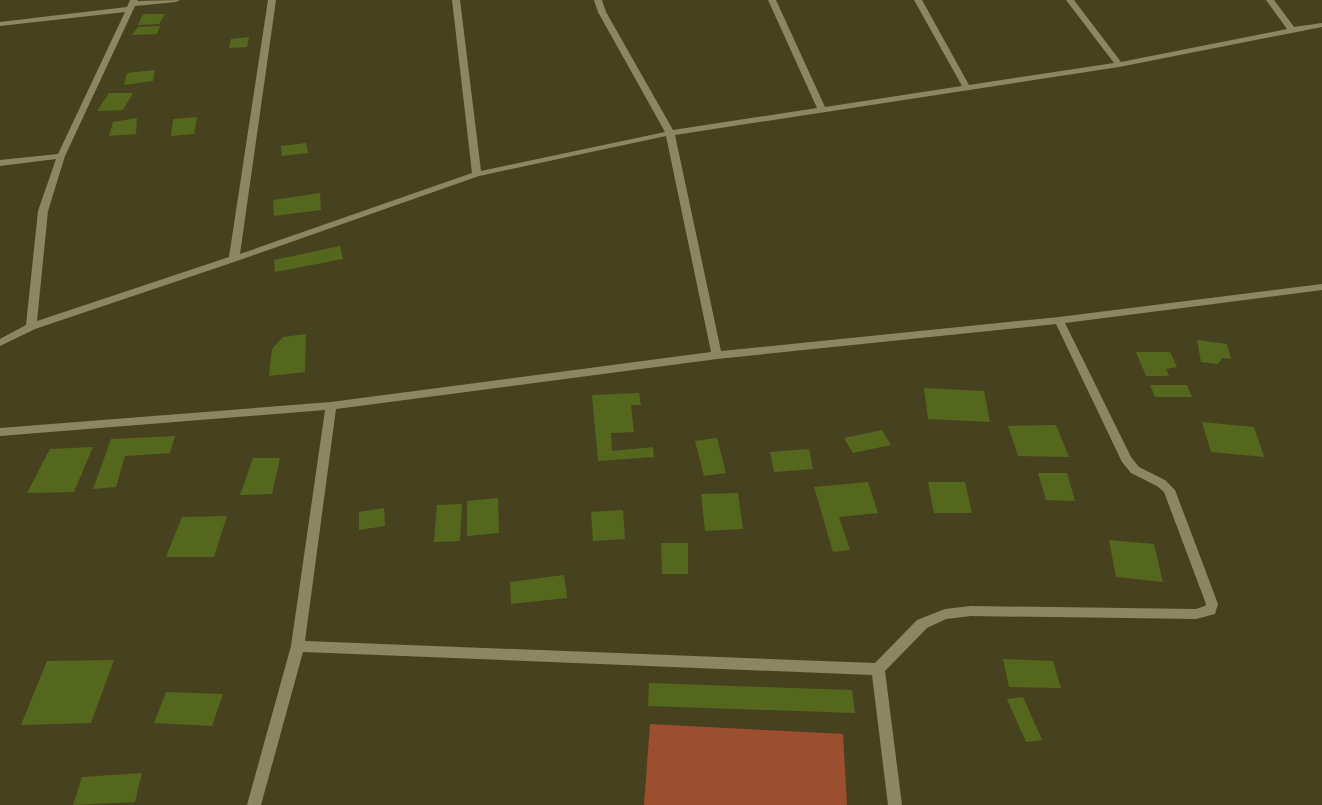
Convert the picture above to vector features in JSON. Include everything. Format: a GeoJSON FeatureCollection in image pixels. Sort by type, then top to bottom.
{"type":"FeatureCollection","features":[{"type":"Feature","properties":{"kind":"street"},"geometry":{"type":"LineString","coordinates":[[0,24],[133,4],[176,0]]}},
{"type":"Feature","properties":{"kind":"street"},"geometry":{"type":"LineString","coordinates":[[234,259],[272,0]]}},
{"type":"Feature","properties":{"kind":"street"},"geometry":{"type":"LineString","coordinates":[[456,0],[477,174]]}},
{"type":"Feature","properties":{"kind":"street"},"geometry":{"type":"LineString","coordinates":[[598,0],[602,12],[670,133],[717,355]]}},
{"type":"Feature","properties":{"kind":"street"},"geometry":{"type":"LineString","coordinates":[[772,0],[822,110]]}},
{"type":"Feature","properties":{"kind":"street"},"geometry":{"type":"LineString","coordinates":[[918,0],[966,88]]}},
{"type":"Feature","properties":{"kind":"street"},"geometry":{"type":"LineString","coordinates":[[1070,0],[1119,66]]}},
{"type":"Feature","properties":{"kind":"street"},"geometry":{"type":"LineString","coordinates":[[1270,0],[1292,30]]}},
{"type":"Feature","properties":{"kind":"street"},"geometry":{"type":"LineString","coordinates":[[31,327],[43,211],[61,156],[133,4]]}},
{"type":"Feature","properties":{"kind":"street"},"geometry":{"type":"LineString","coordinates":[[0,343],[31,327],[234,259],[477,174],[670,133],[1119,66],[1322,25]]}},
{"type":"Feature","properties":{"kind":"street"},"geometry":{"type":"LineString","coordinates":[[0,163],[61,156]]}},
{"type":"Feature","properties":{"kind":"street"},"geometry":{"type":"LineString","coordinates":[[0,432],[332,406],[717,355],[1059,320],[1322,287]]}},
{"type":"Feature","properties":{"kind":"street"},"geometry":{"type":"LineString","coordinates":[[298,646],[878,669],[922,624],[945,614],[971,611],[1196,614],[1204,613],[1210,610],[1212,604],[1169,490],[1161,483],[1135,470],[1126,459],[1059,320]]}},
{"type":"Feature","properties":{"kind":"street"},"geometry":{"type":"LineString","coordinates":[[254,805],[298,646],[332,406]]}},
{"type":"Feature","properties":{"kind":"street"},"geometry":{"type":"LineString","coordinates":[[878,669],[895,805]]}},
{"type":"Feature","properties":{"kind":"shaded area"},"geometry":{"type":"Polygon","coordinates":[[[650,724],[843,734],[847,805],[644,805],[650,724]]]}},
{"type":"Feature","properties":{"kind":"building"},"geometry":{"type":"Polygon","coordinates":[[[143,14],[165,14],[159,24],[138,25],[143,14]]]}},
{"type":"Feature","properties":{"kind":"building"},"geometry":{"type":"Polygon","coordinates":[[[160,26],[157,34],[132,35],[138,27],[160,26]]]}},
{"type":"Feature","properties":{"kind":"building"},"geometry":{"type":"Polygon","coordinates":[[[249,37],[247,47],[229,48],[231,39],[249,37]]]}},
{"type":"Feature","properties":{"kind":"building"},"geometry":{"type":"Polygon","coordinates":[[[155,70],[153,81],[124,85],[127,73],[155,70]]]}},
{"type":"Feature","properties":{"kind":"building"},"geometry":{"type":"Polygon","coordinates":[[[109,93],[133,93],[123,110],[97,111],[109,93]]]}},
{"type":"Feature","properties":{"kind":"building"},"geometry":{"type":"Polygon","coordinates":[[[197,117],[194,134],[171,136],[173,119],[197,117]]]}},
{"type":"Feature","properties":{"kind":"building"},"geometry":{"type":"Polygon","coordinates":[[[137,118],[136,134],[109,136],[113,122],[137,118]]]}},
{"type":"Feature","properties":{"kind":"building"},"geometry":{"type":"Polygon","coordinates":[[[306,143],[308,153],[282,156],[281,146],[306,143]]]}},
{"type":"Feature","properties":{"kind":"building"},"geometry":{"type":"Polygon","coordinates":[[[320,193],[321,210],[274,216],[273,200],[320,193]]]}},
{"type":"Feature","properties":{"kind":"building"},"geometry":{"type":"Polygon","coordinates":[[[340,246],[343,259],[275,272],[274,260],[340,246]]]}},
{"type":"Feature","properties":{"kind":"building"},"geometry":{"type":"Polygon","coordinates":[[[306,334],[305,372],[269,376],[272,349],[283,337],[306,334]]]}},
{"type":"Feature","properties":{"kind":"building"},"geometry":{"type":"Polygon","coordinates":[[[1197,340],[1227,344],[1231,359],[1222,358],[1218,364],[1201,362],[1197,340]]]}},
{"type":"Feature","properties":{"kind":"building"},"geometry":{"type":"Polygon","coordinates":[[[1136,352],[1170,352],[1177,367],[1166,369],[1169,376],[1146,376],[1136,352]]]}},
{"type":"Feature","properties":{"kind":"building"},"geometry":{"type":"Polygon","coordinates":[[[1150,385],[1187,385],[1192,397],[1155,397],[1150,385]]]}},
{"type":"Feature","properties":{"kind":"building"},"geometry":{"type":"Polygon","coordinates":[[[924,388],[984,391],[990,422],[928,419],[924,388]]]}},
{"type":"Feature","properties":{"kind":"building"},"geometry":{"type":"Polygon","coordinates":[[[639,393],[641,405],[631,405],[634,432],[611,433],[612,451],[653,447],[654,457],[598,461],[592,395],[639,393]]]}},
{"type":"Feature","properties":{"kind":"building"},"geometry":{"type":"Polygon","coordinates":[[[1202,422],[1254,427],[1264,457],[1211,452],[1202,422]]]}},
{"type":"Feature","properties":{"kind":"building"},"geometry":{"type":"Polygon","coordinates":[[[1056,425],[1069,457],[1018,456],[1008,426],[1056,425]]]}},
{"type":"Feature","properties":{"kind":"building"},"geometry":{"type":"Polygon","coordinates":[[[882,430],[891,445],[853,453],[844,438],[882,430]]]}},
{"type":"Feature","properties":{"kind":"building"},"geometry":{"type":"Polygon","coordinates":[[[175,436],[170,453],[125,456],[116,487],[93,489],[111,439],[175,436]]]}},
{"type":"Feature","properties":{"kind":"building"},"geometry":{"type":"Polygon","coordinates":[[[717,438],[726,473],[704,476],[695,441],[717,438]]]}},
{"type":"Feature","properties":{"kind":"building"},"geometry":{"type":"Polygon","coordinates":[[[93,447],[74,492],[27,493],[50,449],[93,447]]]}},
{"type":"Feature","properties":{"kind":"building"},"geometry":{"type":"Polygon","coordinates":[[[809,449],[813,469],[774,472],[770,452],[809,449]]]}},
{"type":"Feature","properties":{"kind":"building"},"geometry":{"type":"Polygon","coordinates":[[[253,458],[280,458],[272,494],[240,495],[253,458]]]}},
{"type":"Feature","properties":{"kind":"building"},"geometry":{"type":"Polygon","coordinates":[[[1038,473],[1067,473],[1075,501],[1046,500],[1038,473]]]}},
{"type":"Feature","properties":{"kind":"building"},"geometry":{"type":"Polygon","coordinates":[[[868,482],[878,513],[839,517],[850,550],[833,552],[814,487],[868,482]]]}},
{"type":"Feature","properties":{"kind":"building"},"geometry":{"type":"Polygon","coordinates":[[[928,482],[965,482],[972,513],[934,513],[928,482]]]}},
{"type":"Feature","properties":{"kind":"building"},"geometry":{"type":"Polygon","coordinates":[[[738,493],[743,529],[705,531],[701,494],[738,493]]]}},
{"type":"Feature","properties":{"kind":"building"},"geometry":{"type":"Polygon","coordinates":[[[498,498],[499,533],[467,536],[467,501],[498,498]]]}},
{"type":"Feature","properties":{"kind":"building"},"geometry":{"type":"Polygon","coordinates":[[[462,504],[460,541],[434,542],[437,505],[462,504]]]}},
{"type":"Feature","properties":{"kind":"building"},"geometry":{"type":"Polygon","coordinates":[[[384,508],[385,526],[359,530],[359,512],[384,508]]]}},
{"type":"Feature","properties":{"kind":"building"},"geometry":{"type":"Polygon","coordinates":[[[623,510],[625,539],[593,541],[591,512],[623,510]]]}},
{"type":"Feature","properties":{"kind":"building"},"geometry":{"type":"Polygon","coordinates":[[[227,516],[214,557],[166,557],[182,517],[227,516]]]}},
{"type":"Feature","properties":{"kind":"building"},"geometry":{"type":"Polygon","coordinates":[[[1109,540],[1154,544],[1163,582],[1116,577],[1109,540]]]}},
{"type":"Feature","properties":{"kind":"building"},"geometry":{"type":"Polygon","coordinates":[[[661,543],[688,543],[688,574],[662,574],[661,543]]]}},
{"type":"Feature","properties":{"kind":"building"},"geometry":{"type":"Polygon","coordinates":[[[564,575],[567,598],[511,604],[510,582],[564,575]]]}},
{"type":"Feature","properties":{"kind":"building"},"geometry":{"type":"Polygon","coordinates":[[[1003,659],[1053,661],[1061,688],[1009,687],[1003,659]]]}},
{"type":"Feature","properties":{"kind":"building"},"geometry":{"type":"Polygon","coordinates":[[[114,660],[91,723],[21,725],[47,661],[114,660]]]}},
{"type":"Feature","properties":{"kind":"building"},"geometry":{"type":"Polygon","coordinates":[[[649,683],[852,690],[855,713],[648,706],[649,683]]]}},
{"type":"Feature","properties":{"kind":"building"},"geometry":{"type":"Polygon","coordinates":[[[166,692],[223,694],[212,726],[154,723],[166,692]]]}},
{"type":"Feature","properties":{"kind":"building"},"geometry":{"type":"Polygon","coordinates":[[[1023,697],[1042,740],[1026,742],[1007,699],[1023,697]]]}},
{"type":"Feature","properties":{"kind":"building"},"geometry":{"type":"Polygon","coordinates":[[[142,773],[135,802],[73,805],[82,777],[142,773]]]}}]}
